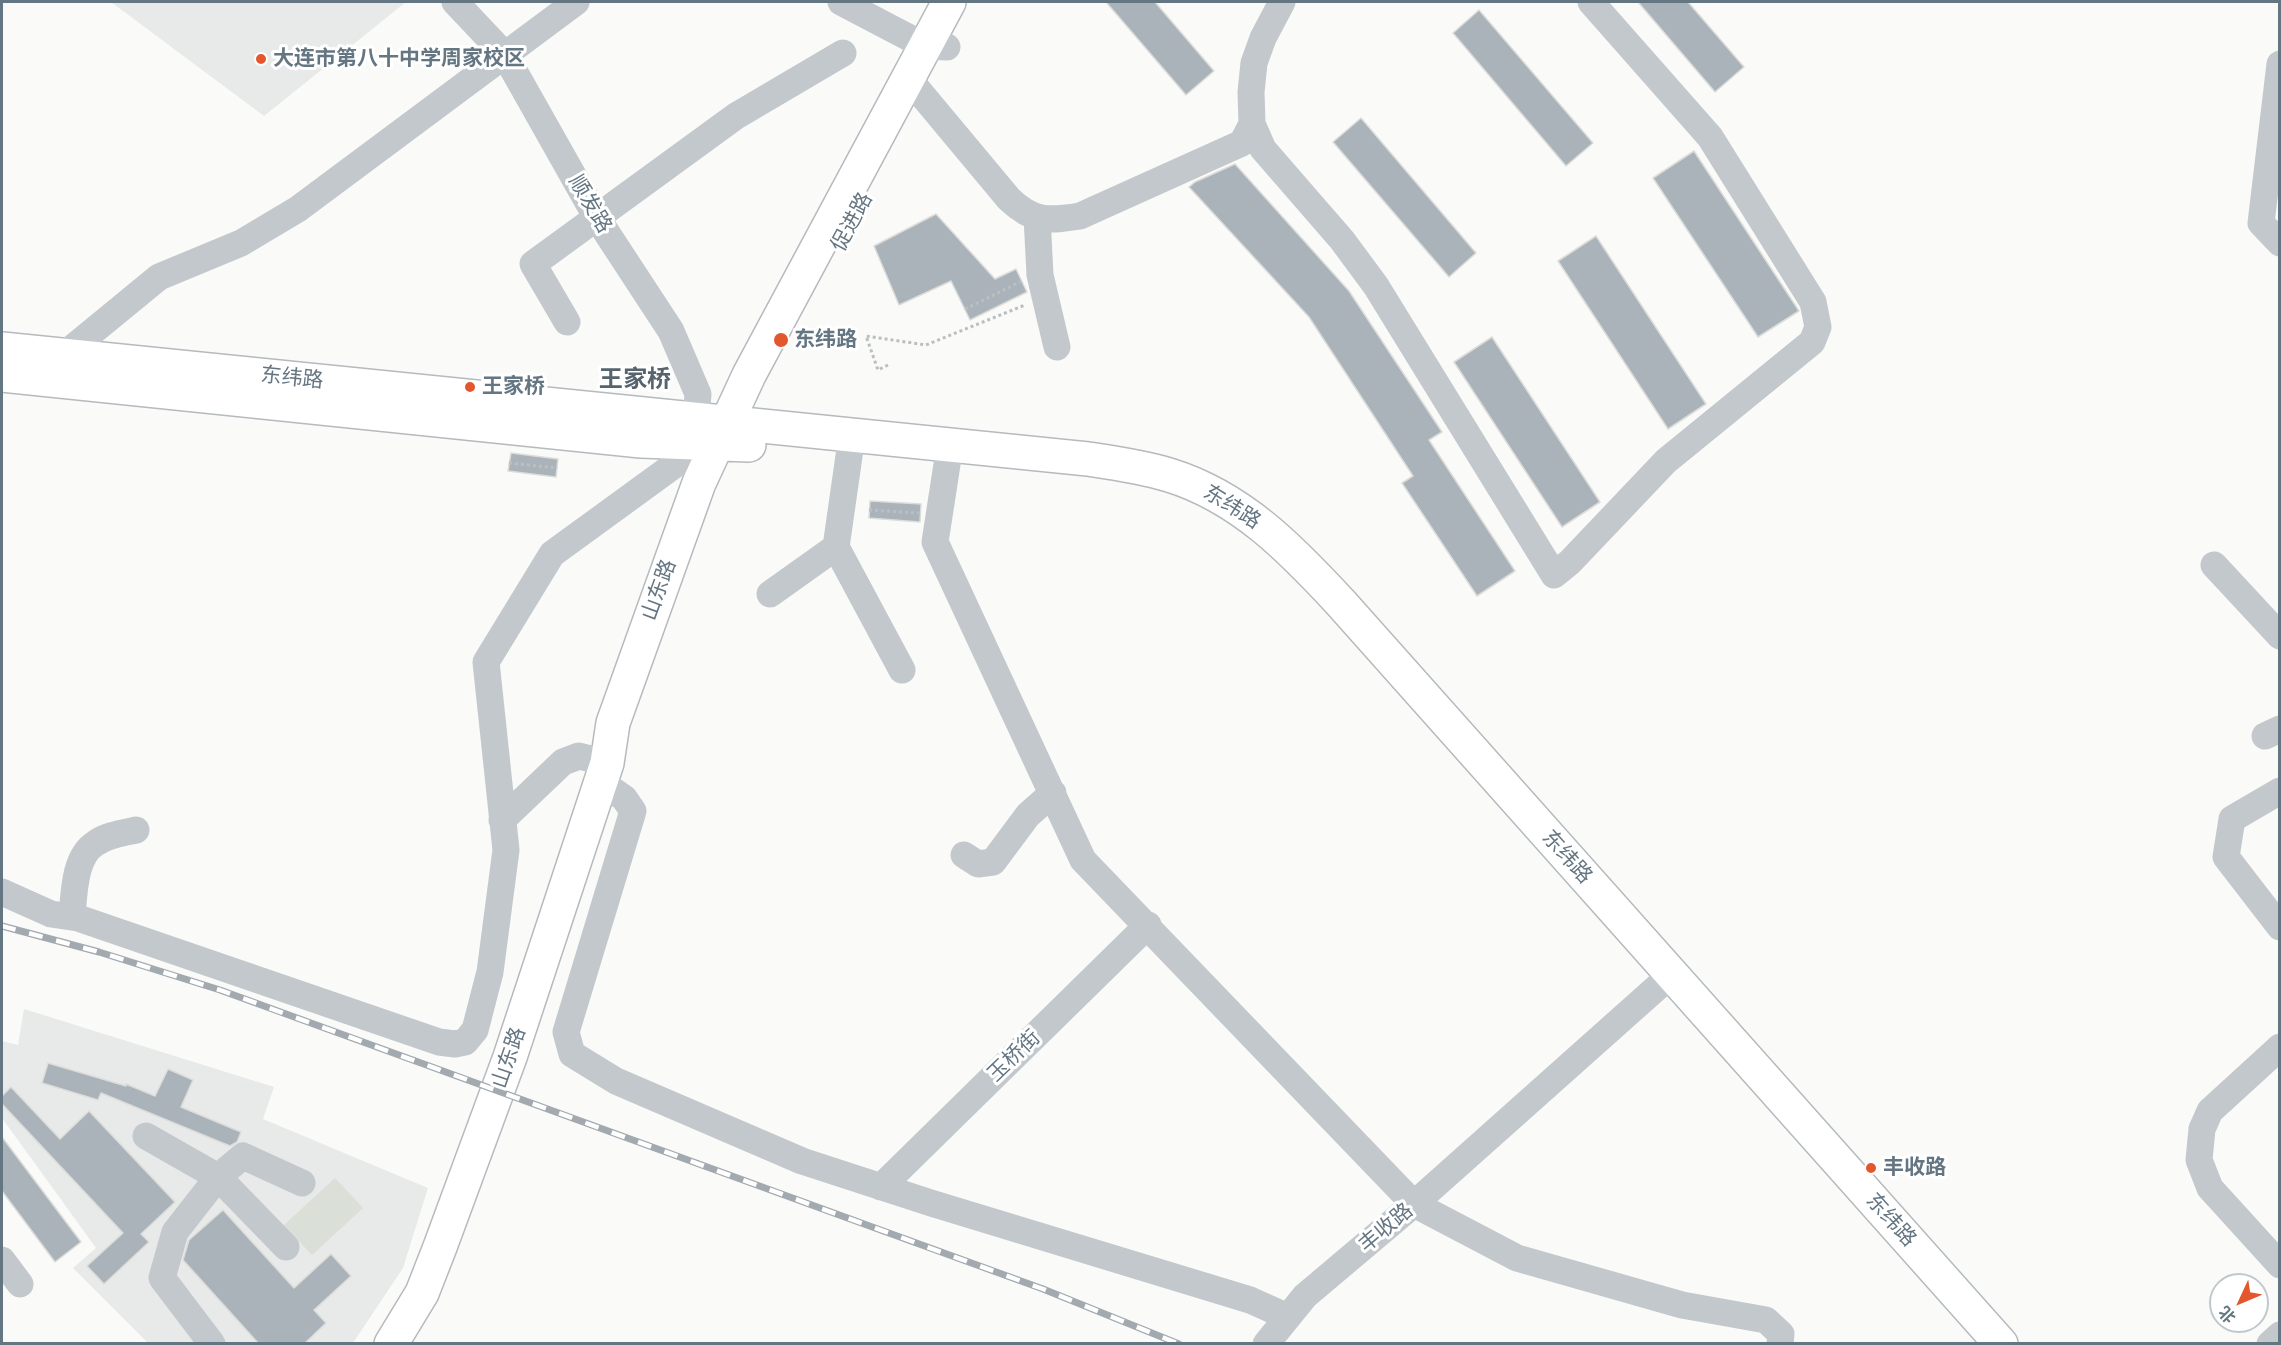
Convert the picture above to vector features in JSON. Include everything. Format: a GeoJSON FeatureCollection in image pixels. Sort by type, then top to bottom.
{"type":"FeatureCollection","features":[{"type":"Feature","properties":{"kind":"main road","name":"促进路"},"geometry":{"type":"LineString","coordinates":[[717,433],[915,86],[935,42],[949,2]]}},
{"type":"Feature","properties":{"kind":"main road","name":"促进路"},"geometry":{"type":"LineString","coordinates":[[935,42],[972,2]]}},
{"type":"Feature","properties":{"kind":"main road","name":"东纬路"},"geometry":{"type":"LineString","coordinates":[[2,349],[717,433],[948,454],[1124,483],[1174,497],[1228,523],[1267,553],[1329,615],[2001,1344]]}},
{"type":"Feature","properties":{"kind":"main road","name":"东纬路"},"geometry":{"type":"LineString","coordinates":[[2,375],[641,441],[717,433]]}},
{"type":"Feature","properties":{"kind":"main road","name":"山东路"},"geometry":{"type":"LineString","coordinates":[[391,1344],[422,1293],[510,1057],[604,773],[613,723],[717,433]]}},
{"type":"Feature","properties":{"kind":"main road","name":"东纬路"},"geometry":{"type":"LineString","coordinates":[[1665,980],[1977,1344]]}},
{"type":"Feature","properties":{"kind":"street","name":"顺发路"},"geometry":{"type":"LineString","coordinates":[[455,2],[505,55],[597,218],[671,331],[717,433]]}},
{"type":"Feature","properties":{"kind":"street"},"geometry":{"type":"LineString","coordinates":[[64,355],[159,277],[241,243],[298,209],[576,2]]}},
{"type":"Feature","properties":{"kind":"street"},"geometry":{"type":"LineString","coordinates":[[841,2],[935,42]]}},
{"type":"Feature","properties":{"kind":"street"},"geometry":{"type":"LineString","coordinates":[[874,2],[935,42]]}},
{"type":"Feature","properties":{"kind":"street"},"geometry":{"type":"LineString","coordinates":[[1282,2],[1263,38],[1254,63],[1251,92],[1252,124],[1263,149],[1342,240],[1376,286],[1554,575],[1570,562],[1666,461],[1812,342],[1818,327],[1814,302],[1710,136],[1591,2]]}},
{"type":"Feature","properties":{"kind":"street"},"geometry":{"type":"LineString","coordinates":[[567,322],[533,264],[736,116],[843,53]]}},
{"type":"Feature","properties":{"kind":"street"},"geometry":{"type":"LineString","coordinates":[[2280,64],[2260,222],[2280,243]]}},
{"type":"Feature","properties":{"kind":"street"},"geometry":{"type":"LineString","coordinates":[[915,86],[1022,212],[1053,220],[1080,216],[1242,143],[1252,124]]}},
{"type":"Feature","properties":{"kind":"street"},"geometry":{"type":"LineString","coordinates":[[1037,217],[1041,275],[1057,346]]}},
{"type":"Feature","properties":{"kind":"street"},"geometry":{"type":"LineString","coordinates":[[2,892],[51,914],[72,917],[439,1042],[455,1044],[465,1042],[475,1030],[490,972],[506,850],[486,662],[552,554],[717,433]]}},
{"type":"Feature","properties":{"kind":"street"},"geometry":{"type":"LineString","coordinates":[[851,444],[836,547],[902,669]]}},
{"type":"Feature","properties":{"kind":"street"},"geometry":{"type":"LineString","coordinates":[[948,454],[935,542],[1083,860],[1414,1204],[1517,1258],[1682,1305],[1766,1320],[1781,1334],[1780,1344]]}},
{"type":"Feature","properties":{"kind":"street"},"geometry":{"type":"LineString","coordinates":[[770,594],[836,547]]}},
{"type":"Feature","properties":{"kind":"street"},"geometry":{"type":"LineString","coordinates":[[2214,565],[2280,636]]}},
{"type":"Feature","properties":{"kind":"street"},"geometry":{"type":"LineString","coordinates":[[502,820],[563,762],[579,756],[604,773],[633,811],[566,1032],[572,1054],[616,1081],[802,1161],[1250,1300],[1288,1317]]}},
{"type":"Feature","properties":{"kind":"street"},"geometry":{"type":"LineString","coordinates":[[2280,791],[2232,819],[2226,857],[2280,927]]}},
{"type":"Feature","properties":{"kind":"street"},"geometry":{"type":"LineString","coordinates":[[964,855],[978,864],[993,861],[1028,815],[1053,793]]}},
{"type":"Feature","properties":{"kind":"street"},"geometry":{"type":"LineString","coordinates":[[72,917],[74,887],[82,859],[94,843],[136,830]]}},
{"type":"Feature","properties":{"kind":"street","name":"玉桥街"},"geometry":{"type":"LineString","coordinates":[[881,1186],[1148,925]]}},
{"type":"Feature","properties":{"kind":"street","name":"丰收路"},"geometry":{"type":"LineString","coordinates":[[1266,1344],[1305,1296],[1414,1204],[1665,980]]}},
{"type":"Feature","properties":{"kind":"street"},"geometry":{"type":"LineString","coordinates":[[2280,1047],[2210,1111],[2202,1130],[2199,1160],[2210,1188],[2280,1265]]}},
{"type":"Feature","properties":{"kind":"street"},"geometry":{"type":"LineString","coordinates":[[146,1137],[218,1178],[286,1247]]}},
{"type":"Feature","properties":{"kind":"street"},"geometry":{"type":"LineString","coordinates":[[212,1344],[162,1278],[175,1232],[218,1178],[243,1156],[302,1183]]}},
{"type":"Feature","properties":{"kind":"street"},"geometry":{"type":"LineString","coordinates":[[2,1260],[20,1284]]}},
{"type":"Feature","properties":{"kind":"street"},"geometry":{"type":"LineString","coordinates":[[2270,1344],[2280,1335]]}},
{"type":"Feature","properties":{"kind":"path"},"geometry":{"type":"LineString","coordinates":[[965,309],[1021,281]]}},
{"type":"Feature","properties":{"kind":"path"},"geometry":{"type":"LineString","coordinates":[[888,366],[878,370],[866,336],[926,345],[1034,302]]}},
{"type":"Feature","properties":{"kind":"path"},"geometry":{"type":"LineString","coordinates":[[509,463],[557,468]]}},
{"type":"Feature","properties":{"kind":"path"},"geometry":{"type":"LineString","coordinates":[[869,510],[921,513]]}},
{"type":"Feature","properties":{"kind":"shaded area","name":"大连市第八十中学周家校区"},"geometry":{"type":"Polygon","coordinates":[[[111,2],[406,2],[264,116],[111,2]]]}},
{"type":"Feature","properties":{"kind":"shaded area"},"geometry":{"type":"Polygon","coordinates":[[[24,1009],[274,1087],[263,1119],[428,1188],[403,1268],[353,1343],[148,1343],[73,1268],[96,1248],[2,1118],[2,1041],[18,1045],[24,1009]]]}},
{"type":"Feature","properties":{"kind":"shaded area"},"geometry":{"type":"Polygon","coordinates":[[[335,1178],[363,1208],[312,1255],[284,1225],[335,1178]]]}},
{"type":"Feature","properties":{"kind":"building"},"geometry":{"type":"Polygon","coordinates":[[[1106,2],[1155,2],[1214,71],[1186,95],[1106,2]]]}},
{"type":"Feature","properties":{"kind":"building"},"geometry":{"type":"Polygon","coordinates":[[[1638,2],[1688,2],[1744,67],[1715,92],[1638,2]]]}},
{"type":"Feature","properties":{"kind":"building"},"geometry":{"type":"Polygon","coordinates":[[[1479,10],[1593,143],[1566,166],[1453,33],[1479,10]]]}},
{"type":"Feature","properties":{"kind":"building"},"geometry":{"type":"Polygon","coordinates":[[[1361,118],[1476,253],[1449,277],[1333,142],[1361,118]]]}},
{"type":"Feature","properties":{"kind":"building"},"geometry":{"type":"Polygon","coordinates":[[[1694,151],[1799,311],[1758,337],[1653,178],[1694,151]]]}},
{"type":"Feature","properties":{"kind":"building"},"geometry":{"type":"Polygon","coordinates":[[[1235,164],[1349,291],[1442,432],[1429,440],[1515,571],[1477,596],[1402,483],[1413,476],[1309,317],[1189,187],[1235,164]]]}},
{"type":"Feature","properties":{"kind":"building"},"geometry":{"type":"Polygon","coordinates":[[[936,214],[995,279],[1016,269],[1027,292],[970,320],[951,281],[899,305],[874,246],[936,214]]]}},
{"type":"Feature","properties":{"kind":"building"},"geometry":{"type":"Polygon","coordinates":[[[1596,236],[1706,404],[1668,429],[1558,261],[1596,236]]]}},
{"type":"Feature","properties":{"kind":"building"},"geometry":{"type":"Polygon","coordinates":[[[1492,337],[1600,502],[1562,527],[1454,362],[1492,337]]]}},
{"type":"Feature","properties":{"kind":"building"},"geometry":{"type":"Polygon","coordinates":[[[511,453],[558,459],[556,477],[508,471],[511,453]]]}},
{"type":"Feature","properties":{"kind":"building"},"geometry":{"type":"Polygon","coordinates":[[[870,501],[921,504],[920,522],[869,518],[870,501]]]}},
{"type":"Feature","properties":{"kind":"building"},"geometry":{"type":"Polygon","coordinates":[[[48,1063],[126,1086],[126,1084],[155,1096],[168,1069],[193,1080],[181,1107],[241,1132],[237,1142],[230,1146],[101,1093],[98,1100],[42,1083],[48,1063]]]}},
{"type":"Feature","properties":{"kind":"building"},"geometry":{"type":"Polygon","coordinates":[[[11,1087],[60,1139],[89,1111],[175,1202],[141,1234],[149,1242],[104,1284],[87,1266],[123,1233],[2,1104],[2,1096],[11,1087]]]}},
{"type":"Feature","properties":{"kind":"building"},"geometry":{"type":"Polygon","coordinates":[[[2,1137],[81,1242],[55,1262],[2,1191],[2,1137]]]}},
{"type":"Feature","properties":{"kind":"building"},"geometry":{"type":"Polygon","coordinates":[[[223,1210],[294,1288],[331,1254],[351,1276],[314,1310],[326,1323],[304,1344],[259,1344],[183,1260],[189,1240],[223,1210]]]}},
{"type":"Feature","properties":{"kind":"railway"},"geometry":{"type":"LineString","coordinates":[[2,926],[99,952],[220,990],[1043,1289],[1179,1344]]}},
{"type":"Feature","properties":{"kind":"place","name":"大连市第八十中学周家校区"},"geometry":{"type":"Point","coordinates":[261,59]}},
{"type":"Feature","properties":{"kind":"place","name":"东纬路"},"geometry":{"type":"Point","coordinates":[781,340]}},
{"type":"Feature","properties":{"kind":"place","name":"王家桥"},"geometry":{"type":"Point","coordinates":[470,387]}},
{"type":"Feature","properties":{"kind":"place","name":"丰收路"},"geometry":{"type":"Point","coordinates":[1871,1168]}},
{"type":"Feature","properties":{"kind":"district","name":"王家桥"},"geometry":{"type":"Point","coordinates":[635,380]}}]}
